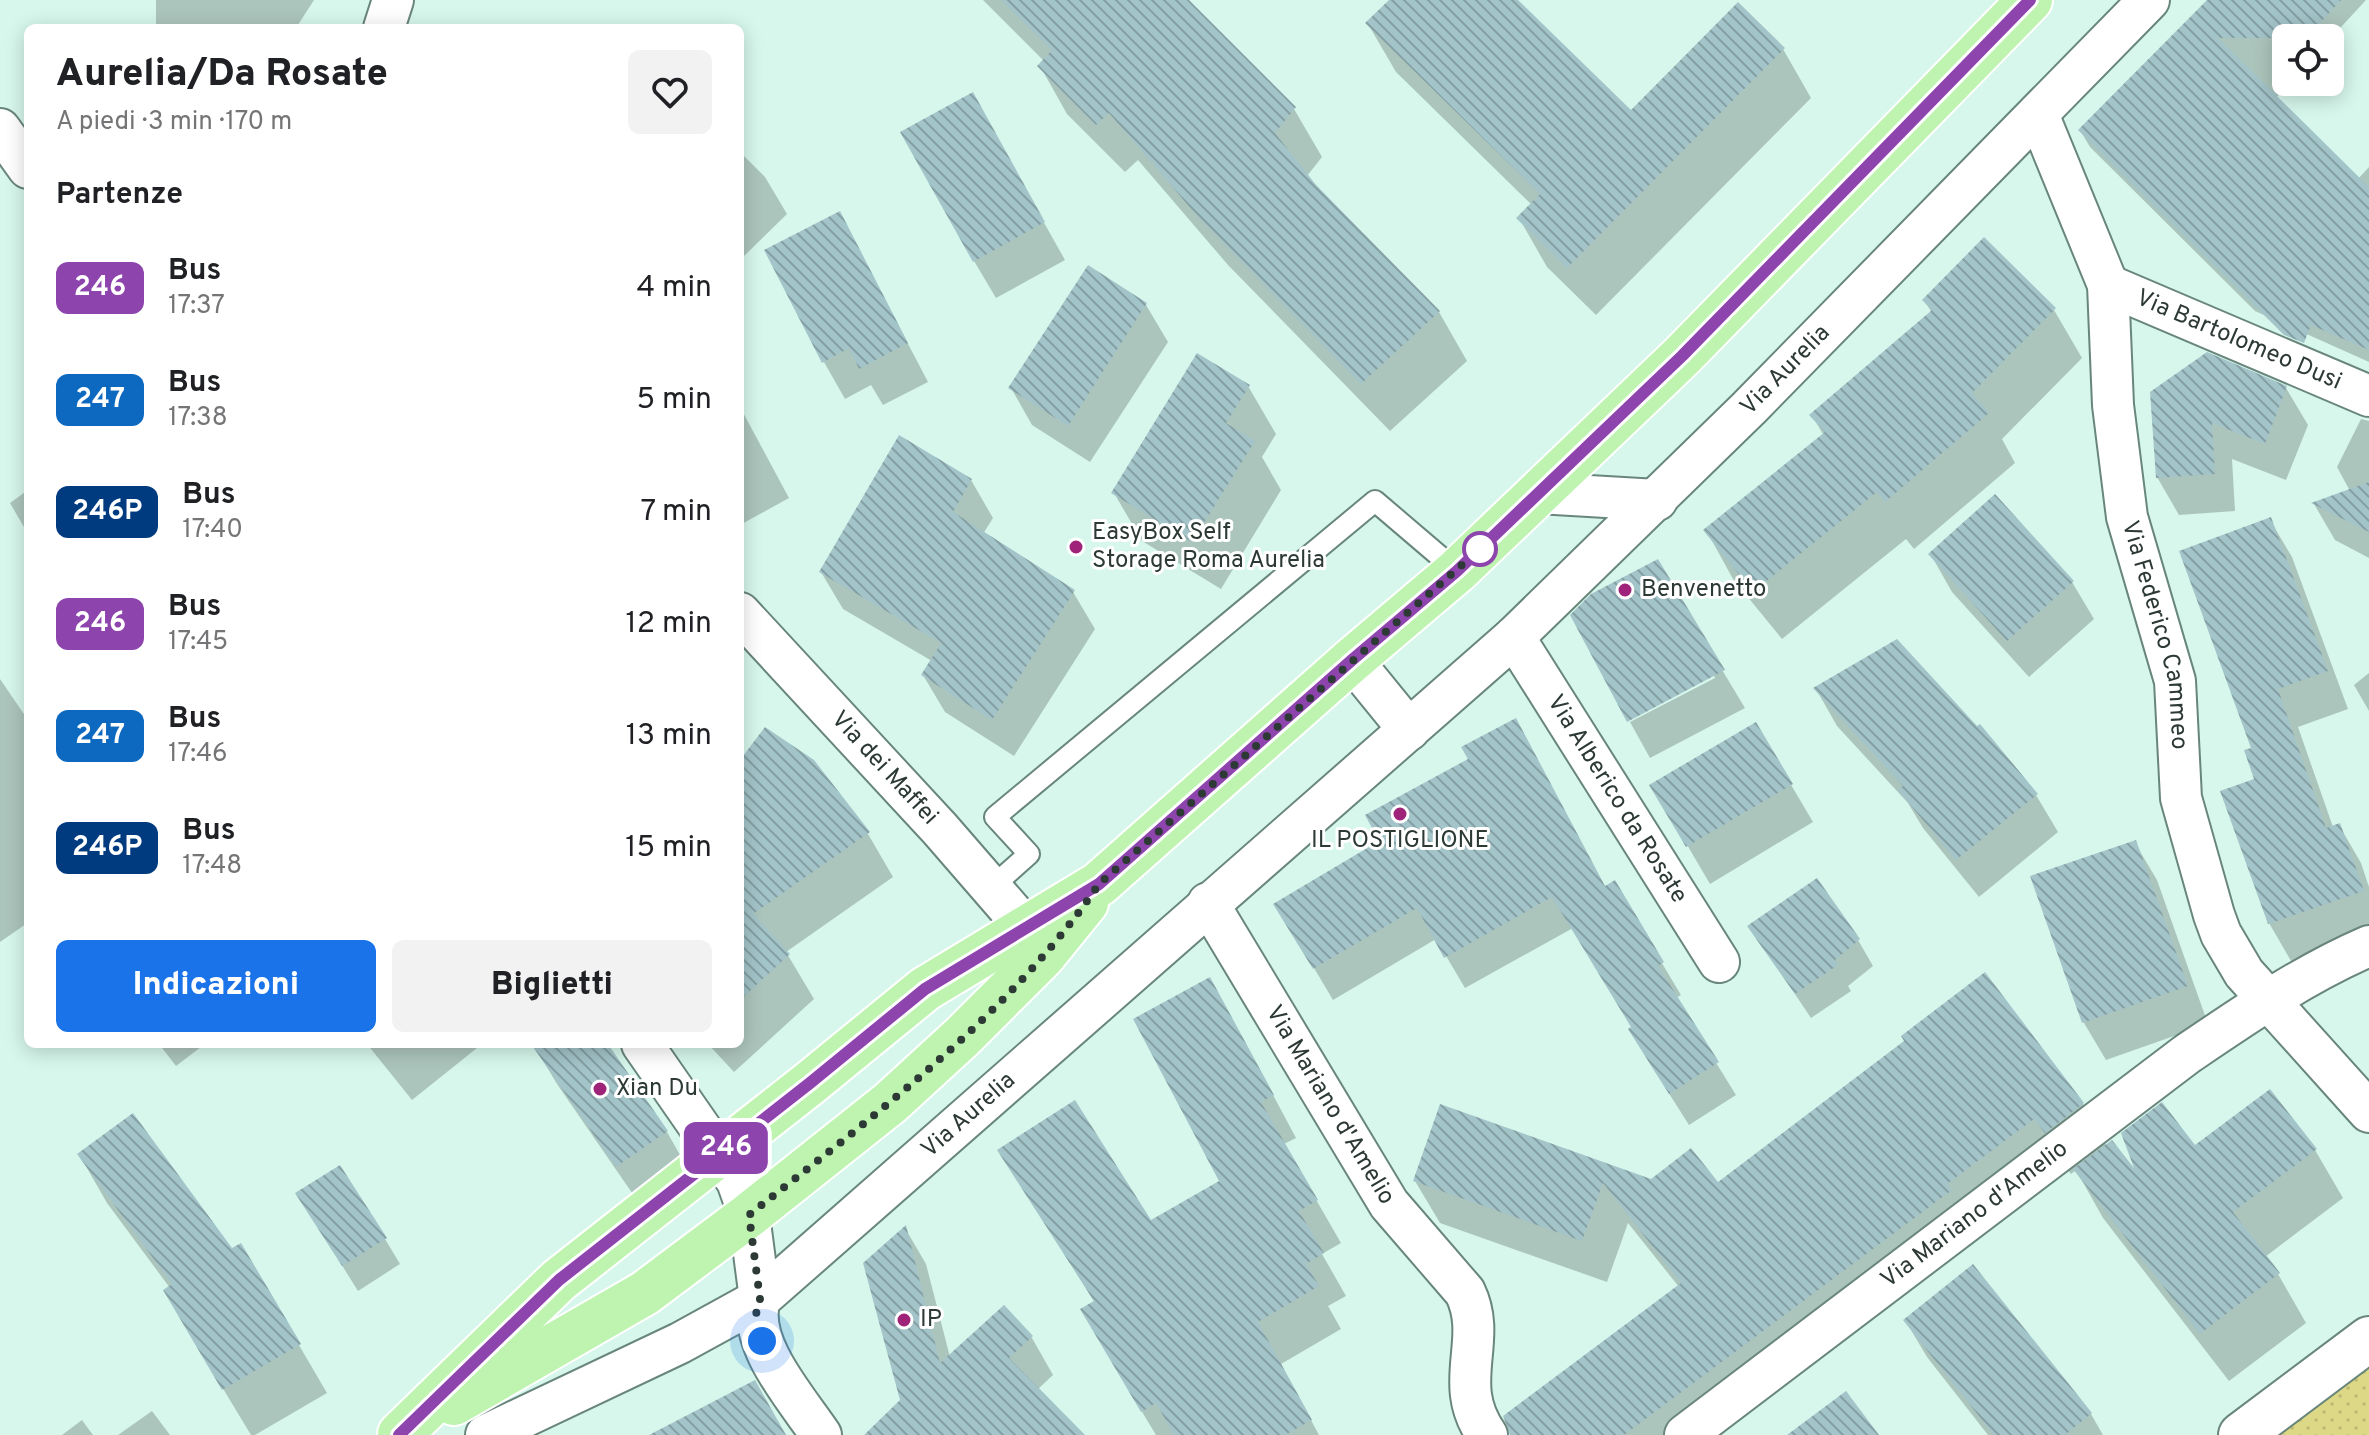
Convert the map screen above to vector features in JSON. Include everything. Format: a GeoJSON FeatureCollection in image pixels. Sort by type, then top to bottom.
{"type":"FeatureCollection","features":[{"type":"Feature","properties":{"kind":"main road"},"geometry":{"type":"LineString","coordinates":[[399,1435],[559,1280],[925,989],[1099,884],[1457,571],[1682,356],[2030,0]]}},
{"type":"Feature","properties":{"kind":"main road"},"geometry":{"type":"LineString","coordinates":[[399,1435],[645,1293],[749,1215],[890,1103],[962,1037],[1043,956],[1099,884]]}},
{"type":"Feature","properties":{"kind":"street"},"geometry":{"type":"LineString","coordinates":[[385,24],[393,0]]}},
{"type":"Feature","properties":{"kind":"street","name":"Via Aurelia"},"geometry":{"type":"LineString","coordinates":[[486,1435],[680,1343],[760,1299],[1514,637],[1657,500],[2149,0]]}},
{"type":"Feature","properties":{"kind":"street","name":"Via Federico Cammeo"},"geometry":{"type":"LineString","coordinates":[[2038,114],[2108,285],[2108,337],[2119,465],[2127,517],[2175,681],[2181,798],[2221,934],[2244,973],[2369,1112]]}},
{"type":"Feature","properties":{"kind":"street"},"geometry":{"type":"LineString","coordinates":[[0,129],[24,162]]}},
{"type":"Feature","properties":{"kind":"street","name":"Via Bartolomeo Dusi"},"geometry":{"type":"LineString","coordinates":[[2108,285],[2369,396]]}},
{"type":"Feature","properties":{"kind":"street"},"geometry":{"type":"LineString","coordinates":[[1538,493],[1657,500]]}},
{"type":"Feature","properties":{"kind":"street","name":"Via dei Maffei"},"geometry":{"type":"LineString","coordinates":[[744,617],[992,887],[1025,927]]}},
{"type":"Feature","properties":{"kind":"street","name":"Via Alberico da Rosate"},"geometry":{"type":"LineString","coordinates":[[1514,637],[1719,962]]}},
{"type":"Feature","properties":{"kind":"street"},"geometry":{"type":"LineString","coordinates":[[1352,660],[1409,730]]}},
{"type":"Feature","properties":{"kind":"street","name":"Via Mariano d'Amelio"},"geometry":{"type":"LineString","coordinates":[[1208,903],[1389,1204],[1465,1292],[1473,1319],[1470,1397],[1478,1422],[1487,1435]]}},
{"type":"Feature","properties":{"kind":"street","name":"Via Mariano d'Amelio"},"geometry":{"type":"LineString","coordinates":[[1685,1435],[2187,1054],[2268,999],[2332,962],[2369,946]]}},
{"type":"Feature","properties":{"kind":"street"},"geometry":{"type":"LineString","coordinates":[[645,1048],[737,1181],[749,1215],[760,1299],[756,1311],[758,1329],[767,1354],[821,1435]]}},
{"type":"Feature","properties":{"kind":"street"},"geometry":{"type":"LineString","coordinates":[[2241,1435],[2369,1339]]}},
{"type":"Feature","properties":{"kind":"lane"},"geometry":{"type":"LineString","coordinates":[[992,887],[1029,854],[995,817],[1375,501],[1457,571]]}},
{"type":"Feature","properties":{"kind":"shaded area"},"geometry":{"type":"Polygon","coordinates":[[[2369,1366],[2369,1435],[2277,1435],[2369,1366]]]}},
{"type":"Feature","properties":{"kind":"building"},"geometry":{"type":"Polygon","coordinates":[[[1001,0],[1189,0],[1296,107],[1275,133],[1316,185],[1440,311],[1361,384],[1198,217],[1153,164],[1155,160],[1151,162],[1109,113],[1096,125],[1037,66],[1052,50],[1001,0]]]}},
{"type":"Feature","properties":{"kind":"building"},"geometry":{"type":"Polygon","coordinates":[[[1389,0],[1518,0],[1631,110],[1738,2],[1785,48],[1567,268],[1516,218],[1540,194],[1365,23],[1389,0]]]}},
{"type":"Feature","properties":{"kind":"building"},"geometry":{"type":"Polygon","coordinates":[[[2207,0],[2341,0],[2319,24],[2272,24],[2272,38],[2218,38],[2272,91],[2272,96],[2277,96],[2369,187],[2369,350],[2311,325],[2304,343],[2284,335],[2078,130],[2207,0]]]}},
{"type":"Feature","properties":{"kind":"building"},"geometry":{"type":"Polygon","coordinates":[[[973,92],[1045,222],[973,262],[900,132],[973,92]]]}},
{"type":"Feature","properties":{"kind":"building"},"geometry":{"type":"Polygon","coordinates":[[[840,211],[908,343],[859,369],[849,348],[822,363],[764,250],[840,211]]]}},
{"type":"Feature","properties":{"kind":"building"},"geometry":{"type":"Polygon","coordinates":[[[1984,237],[2056,308],[1972,393],[1989,413],[1885,502],[1877,492],[1753,592],[1703,530],[1825,432],[1809,415],[1932,310],[1922,300],[1984,237]]]}},
{"type":"Feature","properties":{"kind":"building"},"geometry":{"type":"Polygon","coordinates":[[[1088,265],[1147,303],[1068,426],[1008,388],[1088,265]]]}},
{"type":"Feature","properties":{"kind":"building"},"geometry":{"type":"Polygon","coordinates":[[[2207,352],[2287,386],[2265,444],[2212,423],[2215,474],[2156,478],[2150,392],[2207,352]]]}},
{"type":"Feature","properties":{"kind":"building"},"geometry":{"type":"Polygon","coordinates":[[[1197,353],[1250,385],[1226,423],[1255,441],[1192,542],[1111,493],[1197,353]]]}},
{"type":"Feature","properties":{"kind":"building"},"geometry":{"type":"Polygon","coordinates":[[[899,435],[972,479],[953,512],[1075,590],[992,720],[921,675],[941,643],[819,572],[899,435]]]}},
{"type":"Feature","properties":{"kind":"building"},"geometry":{"type":"Polygon","coordinates":[[[2369,482],[2369,532],[2311,503],[2369,482]]]}},
{"type":"Feature","properties":{"kind":"building"},"geometry":{"type":"Polygon","coordinates":[[[1995,494],[2074,581],[2007,641],[1928,554],[1995,494]]]}},
{"type":"Feature","properties":{"kind":"building"},"geometry":{"type":"Polygon","coordinates":[[[2271,517],[2328,671],[2278,689],[2326,828],[2340,823],[2364,891],[2268,924],[2220,791],[2254,779],[2244,750],[2251,748],[2179,551],[2271,517]]]}},
{"type":"Feature","properties":{"kind":"building"},"geometry":{"type":"Polygon","coordinates":[[[1658,559],[1725,670],[1627,722],[1570,615],[1591,594],[1658,559]]]}},
{"type":"Feature","properties":{"kind":"building"},"geometry":{"type":"Polygon","coordinates":[[[1897,639],[1977,726],[1980,724],[2038,794],[1956,860],[1898,790],[1903,786],[1813,688],[1897,639]]]}},
{"type":"Feature","properties":{"kind":"building"},"geometry":{"type":"Polygon","coordinates":[[[1516,718],[1605,886],[1615,880],[1664,962],[1658,966],[1719,1062],[1669,1094],[1552,897],[1444,958],[1417,908],[1313,969],[1273,904],[1379,841],[1365,815],[1468,759],[1461,747],[1516,718]]]}},
{"type":"Feature","properties":{"kind":"building"},"geometry":{"type":"Polygon","coordinates":[[[1756,722],[1793,784],[1686,847],[1649,785],[1756,722]]]}},
{"type":"Feature","properties":{"kind":"building"},"geometry":{"type":"Polygon","coordinates":[[[765,727],[814,760],[870,832],[753,914],[790,954],[744,996],[744,755],[765,727]]]}},
{"type":"Feature","properties":{"kind":"building"},"geometry":{"type":"Polygon","coordinates":[[[2136,840],[2188,986],[2082,1023],[2030,876],[2136,840]]]}},
{"type":"Feature","properties":{"kind":"building"},"geometry":{"type":"Polygon","coordinates":[[[1817,878],[1860,939],[1835,960],[1838,965],[1795,994],[1747,926],[1817,878]]]}},
{"type":"Feature","properties":{"kind":"building"},"geometry":{"type":"Polygon","coordinates":[[[1985,972],[2084,1103],[2045,1133],[2034,1119],[1947,1184],[1952,1190],[1624,1435],[1510,1435],[1503,1416],[1681,1283],[1603,1183],[1582,1241],[1413,1181],[1440,1104],[1651,1179],[1691,1148],[1718,1182],[1904,1041],[1901,1036],[1985,972]]]}},
{"type":"Feature","properties":{"kind":"building"},"geometry":{"type":"Polygon","coordinates":[[[1210,977],[1274,1095],[1261,1102],[1318,1200],[1299,1211],[1324,1253],[1306,1264],[1319,1286],[1258,1322],[1312,1420],[1285,1435],[1174,1435],[1156,1403],[1141,1412],[1080,1309],[1094,1301],[997,1150],[1075,1100],[1151,1220],[1219,1181],[1133,1019],[1210,977]]]}},
{"type":"Feature","properties":{"kind":"building","name":"Xian Du"},"geometry":{"type":"Polygon","coordinates":[[[534,1048],[611,1048],[668,1131],[616,1167],[534,1048]]]}},
{"type":"Feature","properties":{"kind":"building"},"geometry":{"type":"Polygon","coordinates":[[[2270,1089],[2317,1149],[2233,1212],[2280,1273],[2200,1334],[2073,1169],[2112,1140],[2134,1168],[2121,1133],[2162,1102],[2195,1145],[2270,1089]]]}},
{"type":"Feature","properties":{"kind":"building"},"geometry":{"type":"Polygon","coordinates":[[[133,1113],[232,1248],[241,1243],[301,1344],[222,1390],[163,1290],[172,1284],[77,1154],[133,1113]]]}},
{"type":"Feature","properties":{"kind":"building"},"geometry":{"type":"Polygon","coordinates":[[[340,1165],[387,1238],[342,1266],[295,1193],[340,1165]]]}},
{"type":"Feature","properties":{"kind":"building","name":"IP"},"geometry":{"type":"Polygon","coordinates":[[[906,1225],[940,1363],[1004,1305],[1033,1336],[1009,1358],[1085,1435],[864,1435],[900,1400],[863,1263],[906,1225]]]}},
{"type":"Feature","properties":{"kind":"building"},"geometry":{"type":"Polygon","coordinates":[[[1973,1264],[2092,1413],[2065,1435],[1994,1435],[1903,1320],[1973,1264]]]}},
{"type":"Feature","properties":{"kind":"building"},"geometry":{"type":"Polygon","coordinates":[[[755,1380],[786,1435],[649,1435],[755,1380]]]}},
{"type":"Feature","properties":{"kind":"building"},"geometry":{"type":"Polygon","coordinates":[[[1846,1391],[1879,1435],[1787,1435],[1846,1391]]]}},
{"type":"Feature","properties":{"kind":"bus line","name":"246"},"geometry":{"type":"LineString","coordinates":[[399,1435],[559,1280],[925,989],[1099,884],[1457,571],[1682,356],[2030,0]]}},
{"type":"Feature","properties":{"kind":"place","name":"EasyBox Self Storage Roma Aurelia"},"geometry":{"type":"Point","coordinates":[1076,547]}},
{"type":"Feature","properties":{"kind":"place","name":"Benvenetto"},"geometry":{"type":"Point","coordinates":[1625,590]}},
{"type":"Feature","properties":{"kind":"place","name":"IL POSTIGLIONE"},"geometry":{"type":"Point","coordinates":[1400,814]}},
{"type":"Feature","properties":{"kind":"place","name":"Xian Du"},"geometry":{"type":"Point","coordinates":[600,1089]}},
{"type":"Feature","properties":{"kind":"place","name":"IP"},"geometry":{"type":"Point","coordinates":[904,1320]}},
{"type":"Feature","properties":{"kind":"route"},"geometry":{"type":"LineString","coordinates":[[762,1341],[756,1311],[760,1299],[749,1215],[890,1103],[1043,956],[1099,884],[1480,549]]}}]}
